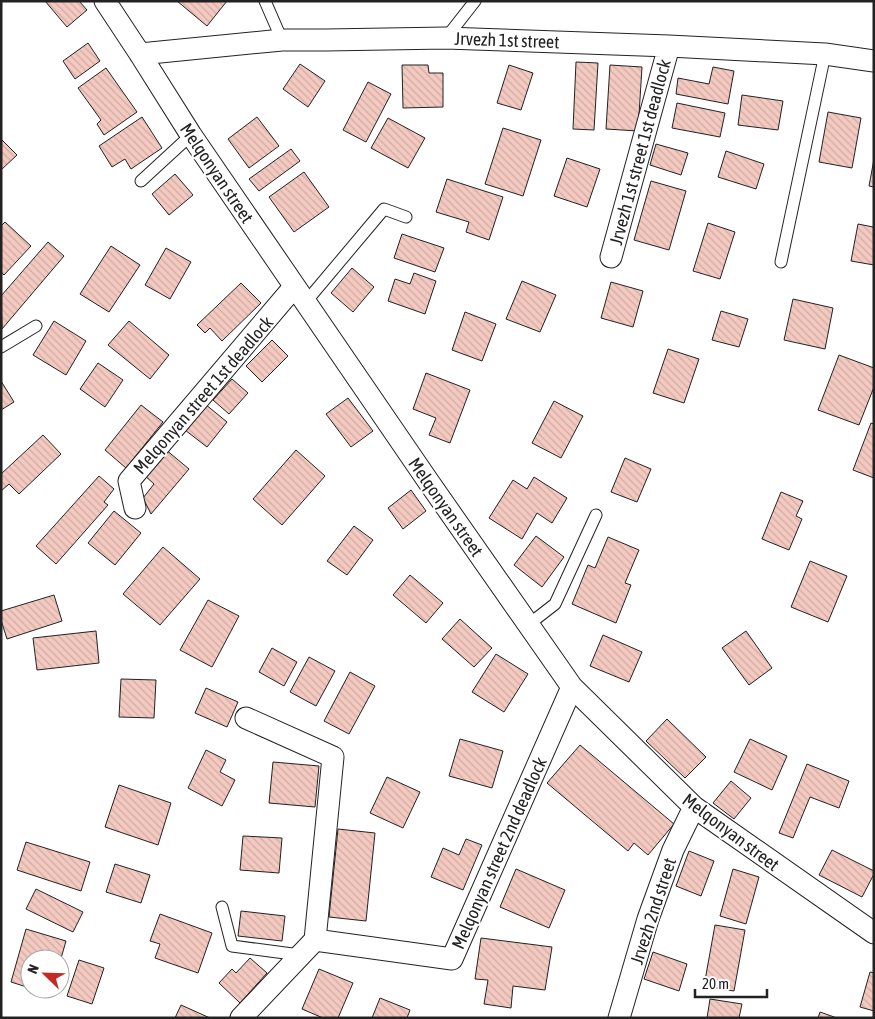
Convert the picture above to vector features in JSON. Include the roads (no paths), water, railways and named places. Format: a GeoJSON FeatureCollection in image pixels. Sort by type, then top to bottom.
{"type":"FeatureCollection","features":[{"type":"Feature","properties":{"kind":"street","name":"Melqonyan street"},"geometry":{"type":"LineString","coordinates":[[105,1],[191,135],[572,687],[694,807],[874,933]]}},
{"type":"Feature","properties":{"kind":"street","name":"Jrvezh 1st street"},"geometry":{"type":"LineString","coordinates":[[140,54],[282,40],[446,38],[825,54],[874,60]]}},
{"type":"Feature","properties":{"kind":"street","name":"Jrvezh 1st street 1st deadlock"},"geometry":{"type":"LineString","coordinates":[[611,257],[669,46]]}},
{"type":"Feature","properties":{"kind":"street","name":"Melqonyan street 1st deadlock"},"geometry":{"type":"LineString","coordinates":[[135,508],[129,481],[300,295]]}},
{"type":"Feature","properties":{"kind":"street","name":"Melqonyan street 2nd deadlock"},"geometry":{"type":"LineString","coordinates":[[315,940],[452,959],[572,687]]}},
{"type":"Feature","properties":{"kind":"street"},"geometry":{"type":"LineString","coordinates":[[241,1018],[315,940],[332,757],[246,718]]}},
{"type":"Feature","properties":{"kind":"street","name":"Jrvezh 2nd street"},"geometry":{"type":"LineString","coordinates":[[619,1018],[648,919],[673,850],[694,807]]}},
{"type":"Feature","properties":{"kind":"lane"},"geometry":{"type":"LineString","coordinates":[[265,1],[282,40]]}},
{"type":"Feature","properties":{"kind":"lane"},"geometry":{"type":"LineString","coordinates":[[446,38],[475,1]]}},
{"type":"Feature","properties":{"kind":"lane"},"geometry":{"type":"LineString","coordinates":[[781,262],[825,54]]}},
{"type":"Feature","properties":{"kind":"lane"},"geometry":{"type":"LineString","coordinates":[[141,180],[191,135]]}},
{"type":"Feature","properties":{"kind":"lane"},"geometry":{"type":"LineString","coordinates":[[300,295],[384,209],[406,217]]}},
{"type":"Feature","properties":{"kind":"lane"},"geometry":{"type":"LineString","coordinates":[[1,347],[36,326]]}},
{"type":"Feature","properties":{"kind":"lane"},"geometry":{"type":"LineString","coordinates":[[528,625],[555,604],[596,515]]}},
{"type":"Feature","properties":{"kind":"lane"},"geometry":{"type":"LineString","coordinates":[[222,907],[232,946],[300,955]]}}]}
